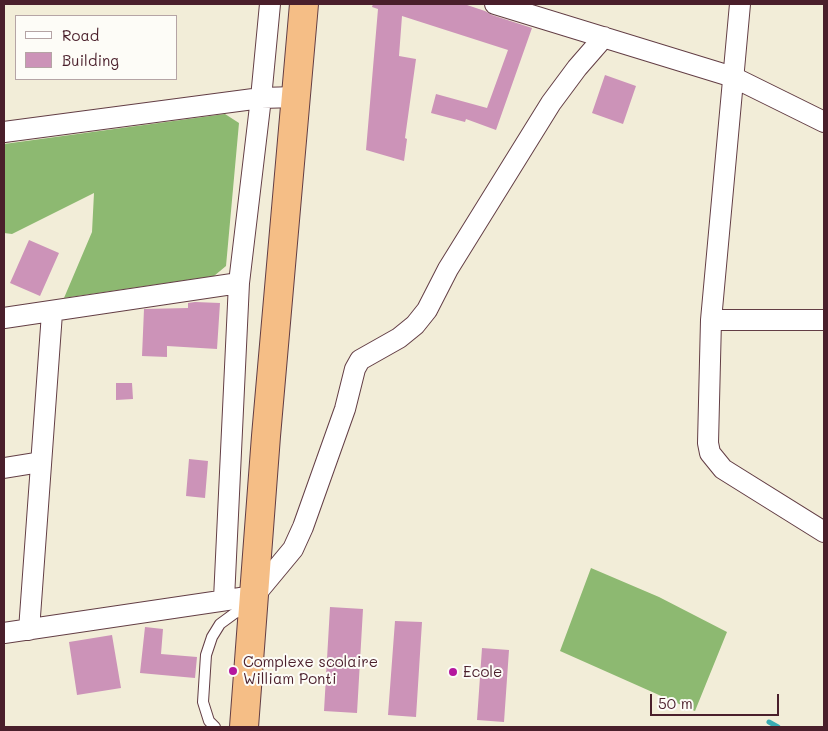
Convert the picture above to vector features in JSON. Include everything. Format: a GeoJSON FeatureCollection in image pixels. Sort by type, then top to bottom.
{"type":"FeatureCollection","features":[{"type":"Feature","properties":{"kind":"highway"},"geometry":{"type":"LineString","coordinates":[[244,727],[304,4]]}},
{"type":"Feature","properties":{"kind":"street"},"geometry":{"type":"LineString","coordinates":[[224,599],[239,283],[270,4]]}},
{"type":"Feature","properties":{"kind":"street"},"geometry":{"type":"LineString","coordinates":[[495,4],[733,77],[824,122]]}},
{"type":"Feature","properties":{"kind":"street"},"geometry":{"type":"LineString","coordinates":[[740,4],[711,320],[708,443],[710,453],[723,469],[824,532]]}},
{"type":"Feature","properties":{"kind":"street"},"geometry":{"type":"LineString","coordinates":[[4,633],[224,599],[253,603],[293,549],[303,527],[345,409],[355,368],[360,360],[399,338],[415,325],[427,310],[448,269],[551,103],[577,68],[604,37]]}},
{"type":"Feature","properties":{"kind":"street"},"geometry":{"type":"LineString","coordinates":[[4,132],[261,98],[296,97]]}},
{"type":"Feature","properties":{"kind":"street"},"geometry":{"type":"LineString","coordinates":[[4,318],[52,313],[239,283]]}},
{"type":"Feature","properties":{"kind":"street"},"geometry":{"type":"LineString","coordinates":[[29,630],[52,313]]}},
{"type":"Feature","properties":{"kind":"street"},"geometry":{"type":"LineString","coordinates":[[711,320],[824,320]]}},
{"type":"Feature","properties":{"kind":"street"},"geometry":{"type":"LineString","coordinates":[[4,468],[41,462]]}},
{"type":"Feature","properties":{"kind":"lane"},"geometry":{"type":"LineString","coordinates":[[214,727],[209,721],[203,702],[206,655],[212,637],[220,624],[235,612],[253,603]]}},
{"type":"Feature","properties":{"kind":"green space"},"geometry":{"type":"Polygon","coordinates":[[[225,114],[239,123],[226,266],[214,276],[64,298],[92,232],[94,193],[12,234],[4,233],[4,144],[225,114]]]}},
{"type":"Feature","properties":{"kind":"green space"},"geometry":{"type":"Polygon","coordinates":[[[591,568],[659,597],[727,632],[695,711],[560,651],[591,568]]]}},
{"type":"Feature","properties":{"kind":"building"},"geometry":{"type":"Polygon","coordinates":[[[373,4],[464,4],[532,28],[496,130],[466,119],[465,122],[431,113],[436,94],[487,108],[508,50],[402,16],[399,56],[416,59],[405,138],[407,139],[404,161],[366,150],[378,9],[372,7],[373,4]]]}},
{"type":"Feature","properties":{"kind":"building"},"geometry":{"type":"Polygon","coordinates":[[[605,75],[636,86],[623,124],[592,113],[605,75]]]}},
{"type":"Feature","properties":{"kind":"building"},"geometry":{"type":"Polygon","coordinates":[[[29,240],[59,253],[40,296],[10,283],[29,240]]]}},
{"type":"Feature","properties":{"kind":"building"},"geometry":{"type":"Polygon","coordinates":[[[188,303],[220,303],[217,349],[167,346],[167,357],[142,356],[144,309],[188,308],[188,303]]]}},
{"type":"Feature","properties":{"kind":"building"},"geometry":{"type":"Polygon","coordinates":[[[116,383],[132,383],[133,399],[116,400],[116,383]]]}},
{"type":"Feature","properties":{"kind":"building"},"geometry":{"type":"Polygon","coordinates":[[[189,459],[208,461],[205,498],[186,496],[189,459]]]}},
{"type":"Feature","properties":{"kind":"building"},"geometry":{"type":"Polygon","coordinates":[[[330,607],[363,609],[357,713],[324,711],[330,607]]]}},
{"type":"Feature","properties":{"kind":"building"},"geometry":{"type":"Polygon","coordinates":[[[395,621],[422,622],[416,717],[388,715],[395,621]]]}},
{"type":"Feature","properties":{"kind":"building"},"geometry":{"type":"Polygon","coordinates":[[[145,627],[163,629],[161,654],[197,657],[195,678],[140,673],[145,627]]]}},
{"type":"Feature","properties":{"kind":"building"},"geometry":{"type":"Polygon","coordinates":[[[112,635],[121,688],[77,695],[69,642],[112,635]]]}},
{"type":"Feature","properties":{"kind":"building"},"geometry":{"type":"Polygon","coordinates":[[[482,648],[509,650],[504,722],[477,720],[482,648]]]}},
{"type":"Feature","properties":{"kind":"waterway"},"geometry":{"type":"LineString","coordinates":[[769,722],[778,727]]}},
{"type":"Feature","properties":{"kind":"place","name":"Complexe scolaire William Ponti"},"geometry":{"type":"Point","coordinates":[233,671]}},
{"type":"Feature","properties":{"kind":"place","name":"Ecole"},"geometry":{"type":"Point","coordinates":[453,672]}}]}
